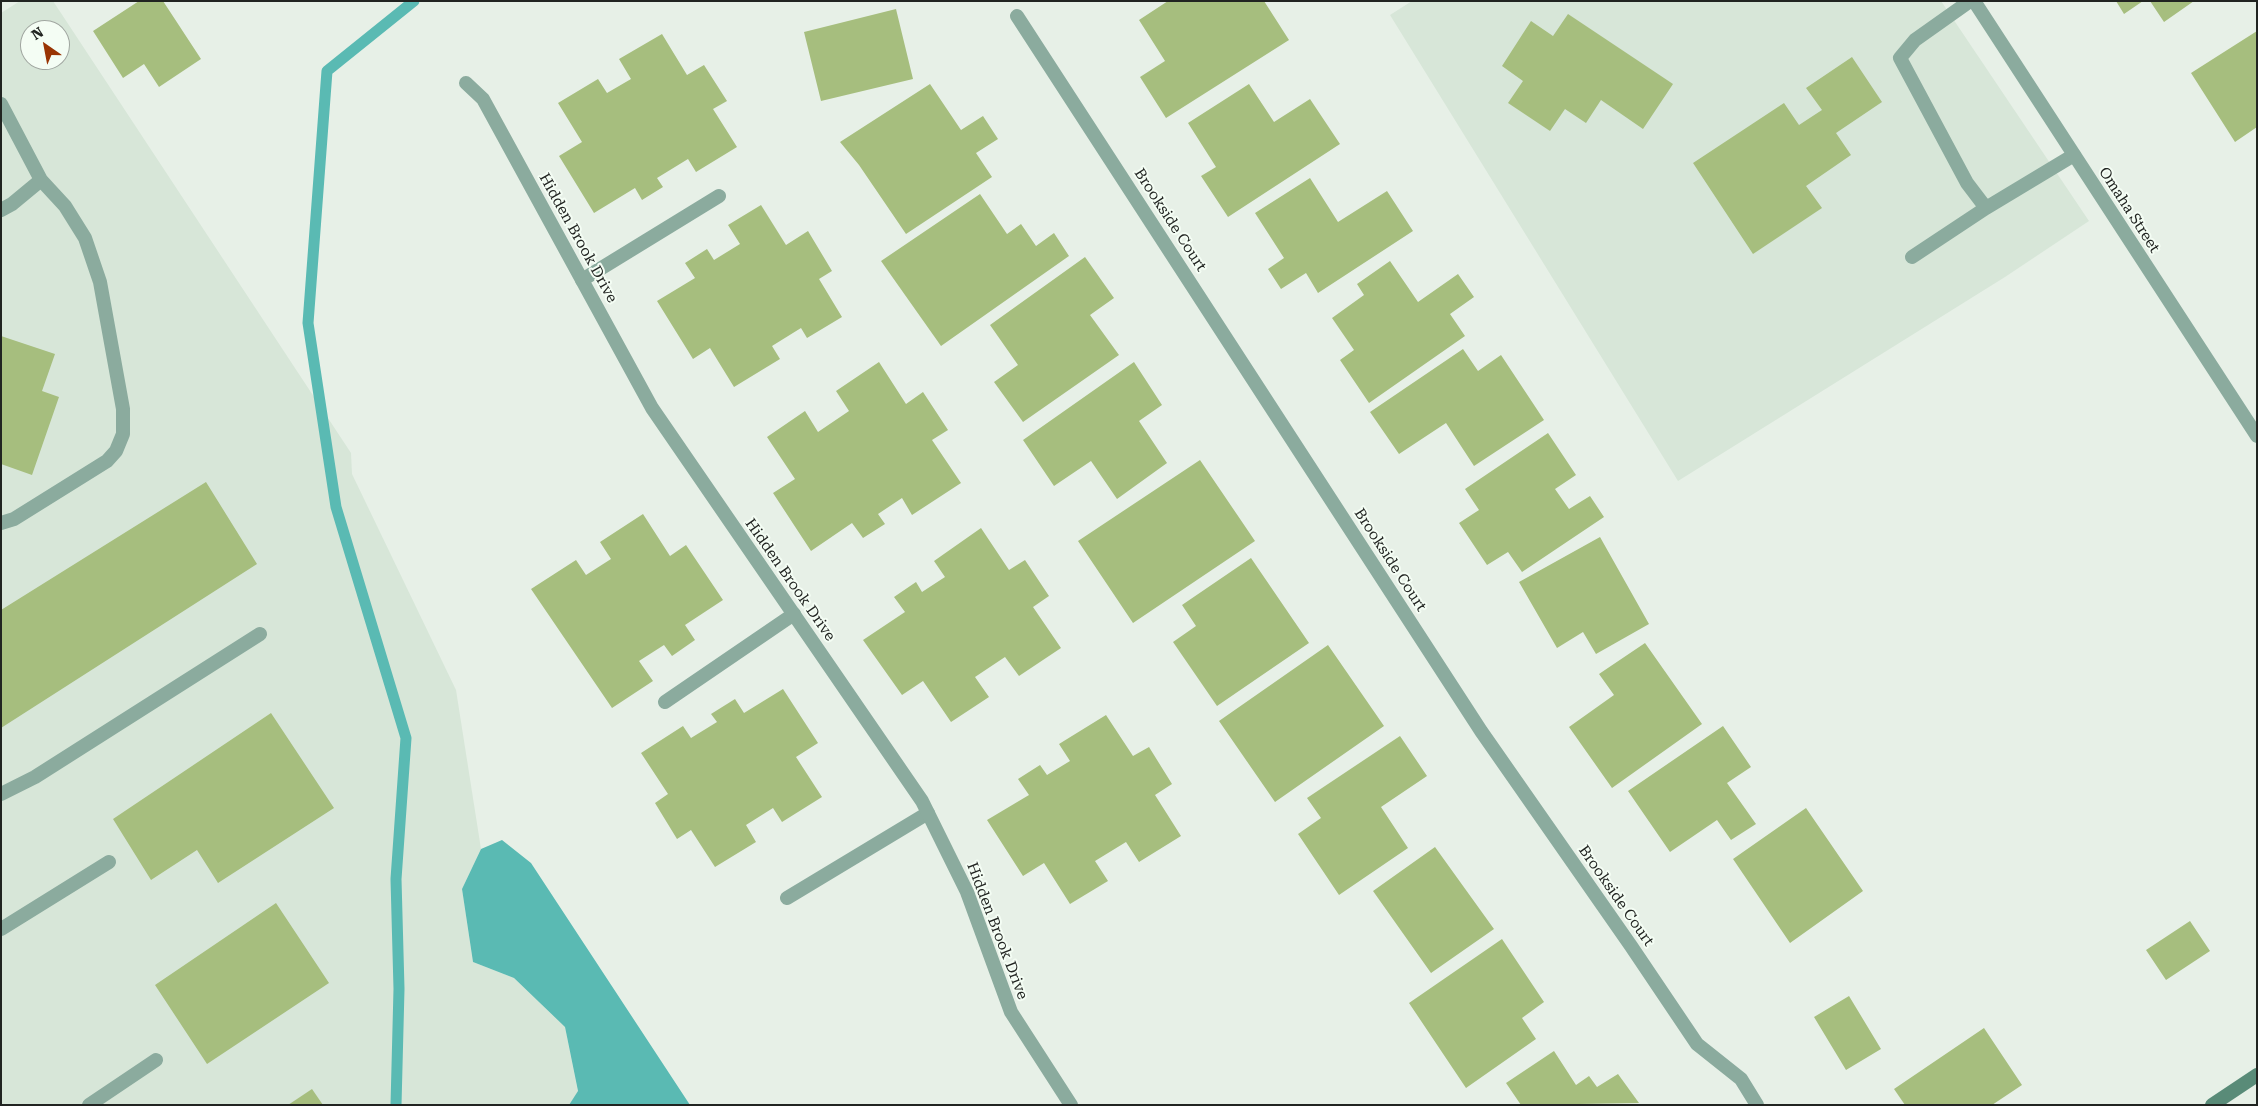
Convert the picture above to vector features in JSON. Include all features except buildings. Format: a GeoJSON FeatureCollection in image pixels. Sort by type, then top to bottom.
{"type":"FeatureCollection","features":[{"type":"Feature","properties":{"kind":"main road"},"geometry":{"type":"LineString","coordinates":[[2212,1105],[2257,1075]]}},
{"type":"Feature","properties":{"kind":"street"},"geometry":{"type":"LineString","coordinates":[[1970,1],[1915,40],[1900,58],[1967,183],[1986,208]]}},
{"type":"Feature","properties":{"kind":"street","name":"Omaha Street"},"geometry":{"type":"LineString","coordinates":[[1974,1],[2257,436]]}},
{"type":"Feature","properties":{"kind":"street","name":"Brookside Court"},"geometry":{"type":"LineString","coordinates":[[1017,16],[1128,184],[1481,731],[1697,1044],[1741,1080],[1757,1105]]}},
{"type":"Feature","properties":{"kind":"street","name":"Hidden Brook Drive"},"geometry":{"type":"LineString","coordinates":[[466,83],[483,99],[652,408],[922,801],[967,892],[1010,1012],[1071,1105]]}},
{"type":"Feature","properties":{"kind":"street"},"geometry":{"type":"LineString","coordinates":[[1,104],[41,180],[66,206],[84,238],[100,282],[123,409],[123,434],[116,451],[107,461],[14,519],[1,523]]}},
{"type":"Feature","properties":{"kind":"street"},"geometry":{"type":"LineString","coordinates":[[1912,257],[1986,208],[2074,155]]}},
{"type":"Feature","properties":{"kind":"street"},"geometry":{"type":"LineString","coordinates":[[1,210],[12,204],[41,180]]}},
{"type":"Feature","properties":{"kind":"street"},"geometry":{"type":"LineString","coordinates":[[582,280],[719,196]]}},
{"type":"Feature","properties":{"kind":"street"},"geometry":{"type":"LineString","coordinates":[[665,702],[794,614]]}},
{"type":"Feature","properties":{"kind":"street"},"geometry":{"type":"LineString","coordinates":[[1,794],[35,777],[260,634]]}},
{"type":"Feature","properties":{"kind":"street"},"geometry":{"type":"LineString","coordinates":[[787,898],[928,813]]}},
{"type":"Feature","properties":{"kind":"street"},"geometry":{"type":"LineString","coordinates":[[1,929],[109,862]]}},
{"type":"Feature","properties":{"kind":"street"},"geometry":{"type":"LineString","coordinates":[[89,1105],[156,1060]]}},
{"type":"Feature","properties":{"kind":"shaded area"},"geometry":{"type":"Polygon","coordinates":[[[20,1],[53,1],[66,20],[20,20],[20,70],[70,70],[70,27],[351,453],[352,474],[456,690],[481,849],[462,889],[473,962],[514,978],[565,1027],[578,1092],[569,1105],[1,1105],[1,13],[20,1]]]}},
{"type":"Feature","properties":{"kind":"shaded area"},"geometry":{"type":"Polygon","coordinates":[[[1412,1],[1941,1],[2089,221],[2005,277],[1678,481],[1390,15],[1412,1]]]}},
{"type":"Feature","properties":{"kind":"water"},"geometry":{"type":"Polygon","coordinates":[[[502,840],[531,863],[690,1105],[569,1105],[578,1091],[565,1027],[514,978],[473,962],[462,889],[481,849],[502,840]]]}},
{"type":"Feature","properties":{"kind":"waterway"},"geometry":{"type":"LineString","coordinates":[[396,1105],[399,989],[396,879],[406,738],[336,507],[308,323],[327,71],[414,1]]}}]}
